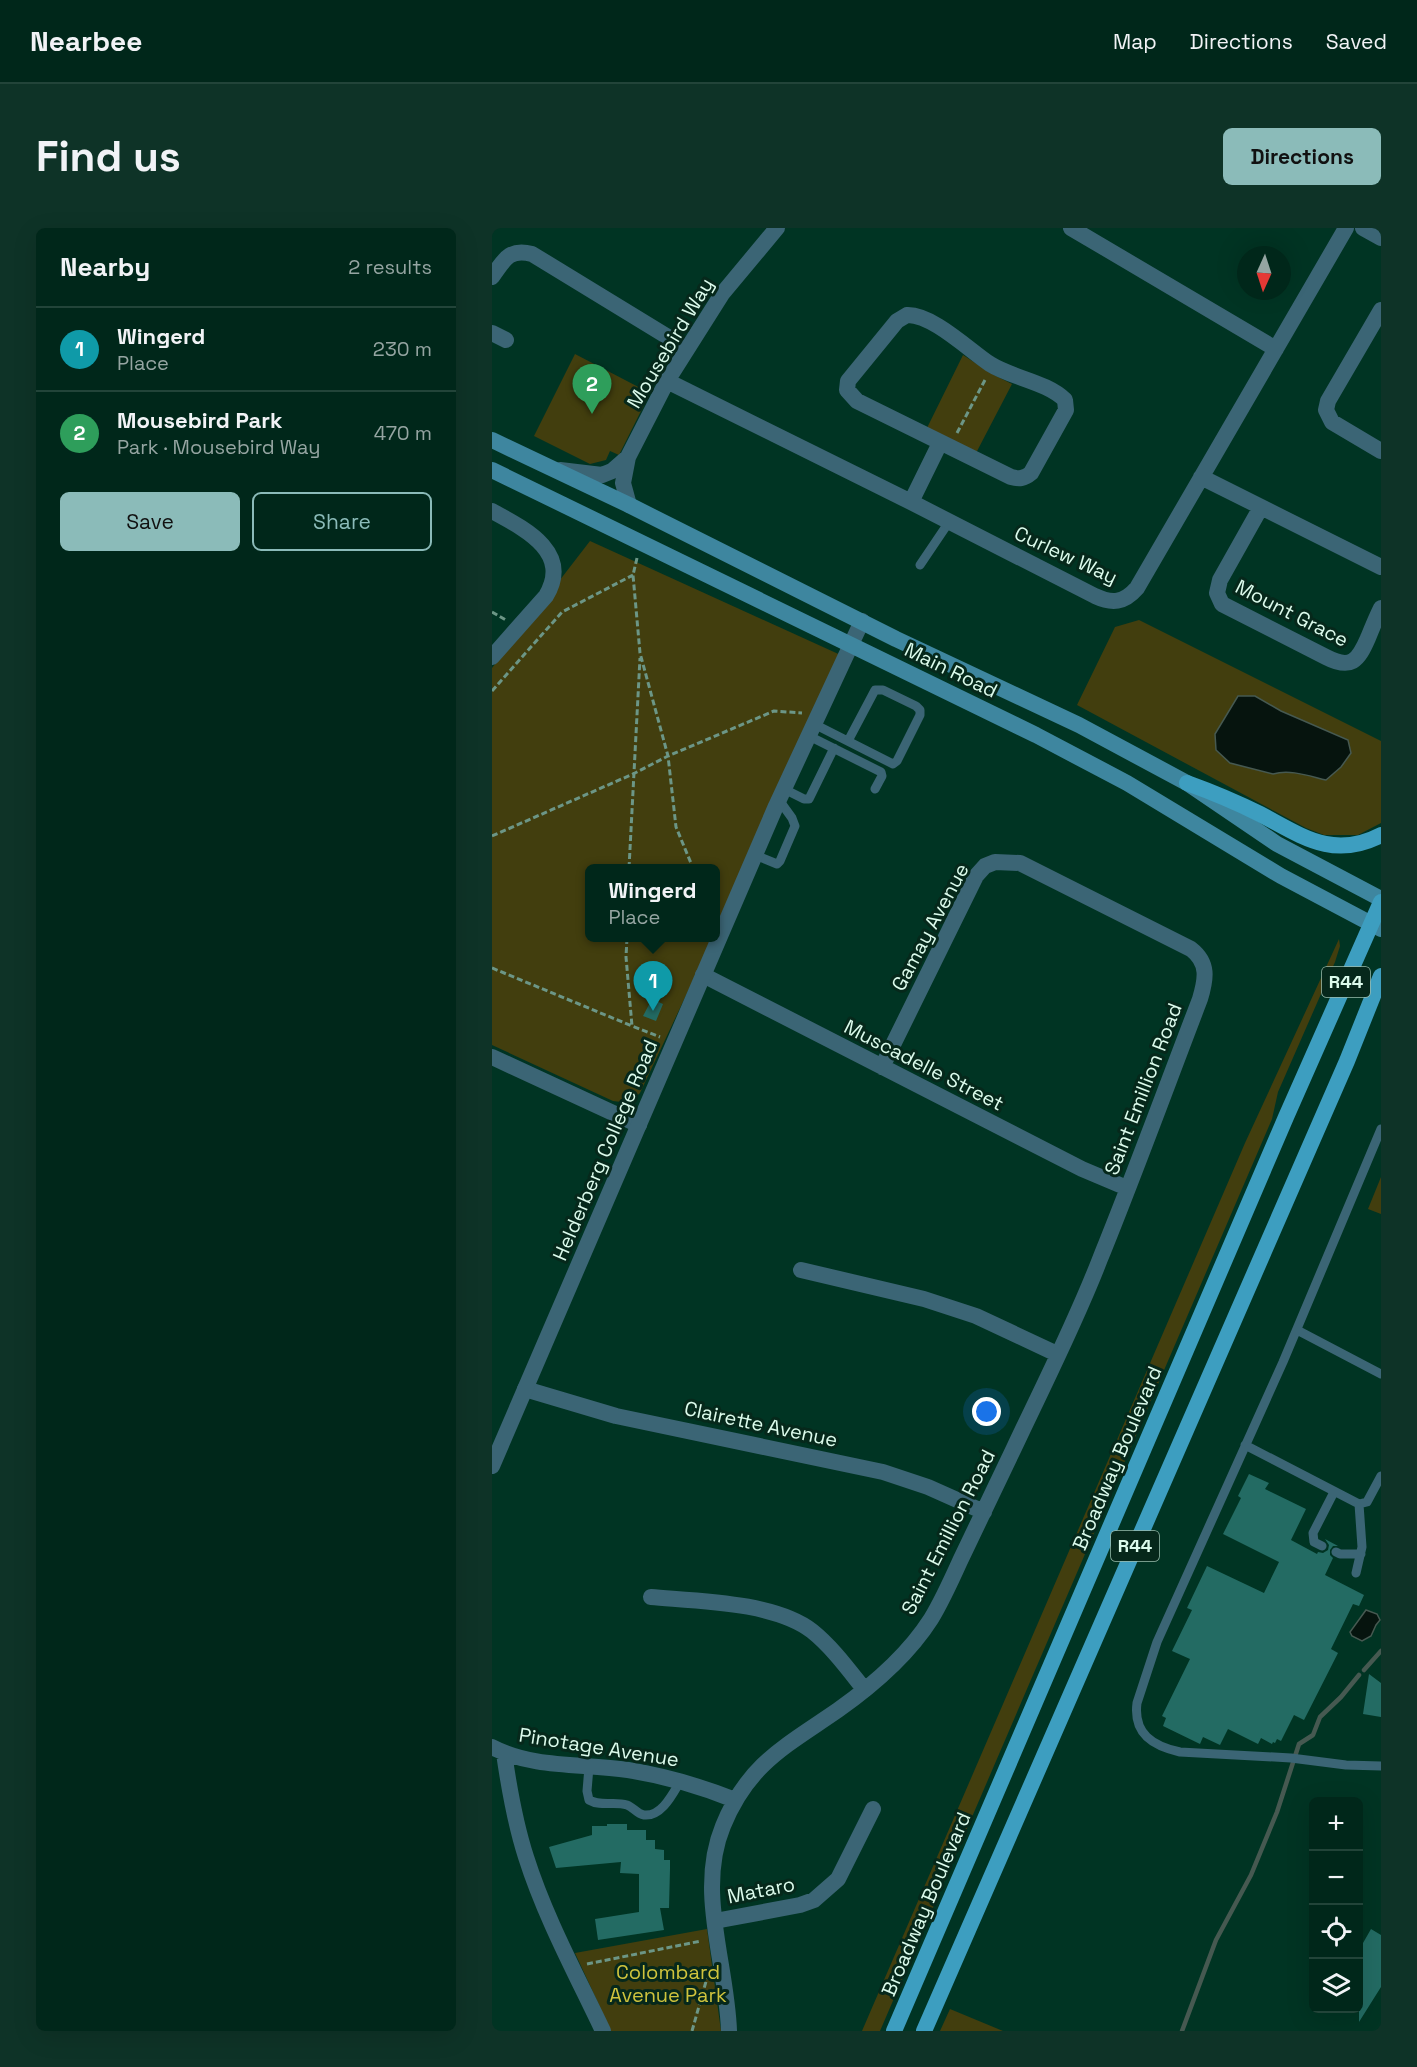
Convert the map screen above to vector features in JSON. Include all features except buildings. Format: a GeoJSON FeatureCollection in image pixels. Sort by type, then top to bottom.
{"type":"FeatureCollection","features":[{"type":"Feature","properties":{"kind":"main road","name":"Main Road"},"geometry":{"type":"LineString","coordinates":[[492,441],[1079,725],[1187,783],[1276,844],[1381,901]]}},
{"type":"Feature","properties":{"kind":"main road","name":"Main Road"},"geometry":{"type":"LineString","coordinates":[[492,470],[1036,735],[1127,783],[1281,876],[1376,927]]}},
{"type":"Feature","properties":{"kind":"main road"},"geometry":{"type":"LineString","coordinates":[[1187,783],[1219,795],[1296,835],[1321,844],[1351,846],[1381,835]]}},
{"type":"Feature","properties":{"kind":"main road","name":"Broadway Boulevard"},"geometry":{"type":"LineString","coordinates":[[894,2031],[1286,1117],[1376,927],[1381,901]]}},
{"type":"Feature","properties":{"kind":"main road","name":"R44"},"geometry":{"type":"LineString","coordinates":[[924,2031],[1347,1061],[1381,976]]}},
{"type":"Feature","properties":{"kind":"street","name":"Mousebird Way"},"geometry":{"type":"LineString","coordinates":[[628,505],[622,483],[628,457],[667,381],[722,294],[777,228]]}},
{"type":"Feature","properties":{"kind":"street"},"geometry":{"type":"LineString","coordinates":[[1071,228],[1276,349]]}},
{"type":"Feature","properties":{"kind":"street","name":"Curlew Way"},"geometry":{"type":"LineString","coordinates":[[667,381],[911,502],[1095,597],[1118,602],[1132,594],[1137,588],[1346,228]]}},
{"type":"Feature","properties":{"kind":"street"},"geometry":{"type":"LineString","coordinates":[[1363,228],[1381,238]]}},
{"type":"Feature","properties":{"kind":"street"},"geometry":{"type":"LineString","coordinates":[[492,277],[507,257],[514,252],[523,251],[532,254],[687,348]]}},
{"type":"Feature","properties":{"kind":"street"},"geometry":{"type":"LineString","coordinates":[[1381,310],[1328,401],[1326,410],[1332,422],[1381,452]]}},
{"type":"Feature","properties":{"kind":"street"},"geometry":{"type":"LineString","coordinates":[[907,315],[929,320],[992,366],[1065,400],[1066,411],[1031,473],[1022,478],[1011,477],[857,401],[847,390],[848,381],[897,321],[907,315]]}},
{"type":"Feature","properties":{"kind":"street"},"geometry":{"type":"LineString","coordinates":[[911,502],[945,445]]}},
{"type":"Feature","properties":{"kind":"street","name":"Mousebird Way"},"geometry":{"type":"LineString","coordinates":[[551,468],[602,474],[612,471],[628,457]]}},
{"type":"Feature","properties":{"kind":"street"},"geometry":{"type":"LineString","coordinates":[[1201,477],[1381,567]]}},
{"type":"Feature","properties":{"kind":"street","name":"Mount Grace"},"geometry":{"type":"LineString","coordinates":[[1261,507],[1220,580],[1217,592],[1222,604],[1342,663],[1352,662],[1361,654],[1381,608]]}},
{"type":"Feature","properties":{"kind":"street"},"geometry":{"type":"LineString","coordinates":[[492,512],[534,536],[544,545],[549,553],[553,578],[546,596],[492,657]]}},
{"type":"Feature","properties":{"kind":"street","name":"Helderberg College Road"},"geometry":{"type":"LineString","coordinates":[[720,936],[781,795],[862,621]]}},
{"type":"Feature","properties":{"kind":"street","name":"Gamay Avenue"},"geometry":{"type":"LineString","coordinates":[[882,1067],[976,876],[985,866],[995,862],[1020,863],[1045,875],[1191,949],[1204,963]]}},
{"type":"Feature","properties":{"kind":"street","name":"Helderberg College Road"},"geometry":{"type":"LineString","coordinates":[[492,1466],[717,942]]}},
{"type":"Feature","properties":{"kind":"street","name":"Saint Emillion Road"},"geometry":{"type":"LineString","coordinates":[[729,2031],[715,1921],[712,1877],[717,1839],[735,1800],[765,1761],[864,1689],[910,1648],[931,1619],[984,1512],[1099,1262],[1200,999],[1205,983],[1204,963]]}},
{"type":"Feature","properties":{"kind":"street","name":"Muscadelle Street"},"geometry":{"type":"LineString","coordinates":[[703,975],[1082,1169],[1127,1188]]}},
{"type":"Feature","properties":{"kind":"street"},"geometry":{"type":"LineString","coordinates":[[492,1057],[639,1125]]}},
{"type":"Feature","properties":{"kind":"street"},"geometry":{"type":"LineString","coordinates":[[801,1270],[924,1299],[976,1316],[1058,1354]]}},
{"type":"Feature","properties":{"kind":"street","name":"Clairette Avenue"},"geometry":{"type":"LineString","coordinates":[[525,1389],[616,1416],[884,1472],[928,1487],[984,1512]]}},
{"type":"Feature","properties":{"kind":"street"},"geometry":{"type":"LineString","coordinates":[[651,1597],[753,1608],[779,1614],[811,1630],[864,1689]]}},
{"type":"Feature","properties":{"kind":"street"},"geometry":{"type":"LineString","coordinates":[[498,1750],[526,1859],[572,1967],[603,2031]]}},
{"type":"Feature","properties":{"kind":"street","name":"Pinotage Avenue"},"geometry":{"type":"LineString","coordinates":[[498,1750],[529,1760],[627,1770],[681,1780],[735,1800]]}},
{"type":"Feature","properties":{"kind":"street","name":"Mataro"},"geometry":{"type":"LineString","coordinates":[[715,1921],[800,1905],[814,1900],[838,1879],[873,1809]]}},
{"type":"Feature","properties":{"kind":"lane"},"geometry":{"type":"LineString","coordinates":[[920,565],[950,522]]}},
{"type":"Feature","properties":{"kind":"lane"},"geometry":{"type":"LineString","coordinates":[[814,725],[892,763],[896,763],[920,715],[920,710],[887,692],[875,690],[848,741]]}},
{"type":"Feature","properties":{"kind":"lane"},"geometry":{"type":"LineString","coordinates":[[814,725],[834,748],[880,772],[882,776],[875,789]]}},
{"type":"Feature","properties":{"kind":"lane"},"geometry":{"type":"LineString","coordinates":[[781,795],[809,799],[834,748]]}},
{"type":"Feature","properties":{"kind":"lane"},"geometry":{"type":"LineString","coordinates":[[755,855],[777,864],[780,861],[795,823],[781,795]]}},
{"type":"Feature","properties":{"kind":"lane"},"geometry":{"type":"LineString","coordinates":[[1381,1129],[1297,1330],[1157,1642],[1137,1703],[1137,1722],[1150,1740],[1164,1749],[1381,1766]]}},
{"type":"Feature","properties":{"kind":"lane"},"geometry":{"type":"LineString","coordinates":[[1297,1330],[1381,1374]]}},
{"type":"Feature","properties":{"kind":"lane"},"geometry":{"type":"LineString","coordinates":[[1245,1445],[1359,1504],[1367,1502],[1381,1476]]}},
{"type":"Feature","properties":{"kind":"lane"},"geometry":{"type":"LineString","coordinates":[[1322,1546],[1314,1542],[1313,1533],[1334,1492]]}},
{"type":"Feature","properties":{"kind":"lane"},"geometry":{"type":"LineString","coordinates":[[1356,1573],[1362,1538],[1359,1504]]}},
{"type":"Feature","properties":{"kind":"lane"},"geometry":{"type":"LineString","coordinates":[[1336,1552],[1361,1554]]}},
{"type":"Feature","properties":{"kind":"lane"},"geometry":{"type":"LineString","coordinates":[[589,1767],[587,1791],[589,1800],[596,1803],[627,1805],[645,1815],[655,1813],[662,1808],[681,1780]]}},
{"type":"Feature","properties":{"kind":"path"},"geometry":{"type":"LineString","coordinates":[[945,445],[992,366]]}},
{"type":"Feature","properties":{"kind":"path"},"geometry":{"type":"LineString","coordinates":[[629,864],[640,653],[633,575],[641,542]]}},
{"type":"Feature","properties":{"kind":"path"},"geometry":{"type":"LineString","coordinates":[[492,691],[562,612],[633,575]]}},
{"type":"Feature","properties":{"kind":"path"},"geometry":{"type":"LineString","coordinates":[[640,653],[668,756],[676,827],[691,864]]}},
{"type":"Feature","properties":{"kind":"path"},"geometry":{"type":"LineString","coordinates":[[492,836],[633,774],[668,756],[774,711],[814,725]]}},
{"type":"Feature","properties":{"kind":"path"},"geometry":{"type":"LineString","coordinates":[[627,942],[632,1026]]}},
{"type":"Feature","properties":{"kind":"path"},"geometry":{"type":"LineString","coordinates":[[492,968],[674,1042]]}},
{"type":"Feature","properties":{"kind":"path"},"geometry":{"type":"LineString","coordinates":[[572,1967],[717,1938]]}},
{"type":"Feature","properties":{"kind":"path"},"geometry":{"type":"LineString","coordinates":[[692,2031],[709,1969]]}},
{"type":"Feature","properties":{"kind":"green space"},"geometry":{"type":"Polygon","coordinates":[[[575,354],[650,393],[619,455],[610,451],[606,460],[590,464],[534,436],[575,354]]]}},
{"type":"Feature","properties":{"kind":"green space"},"geometry":{"type":"Polygon","coordinates":[[[963,355],[1012,384],[975,455],[926,430],[963,355]]]}},
{"type":"Feature","properties":{"kind":"green space"},"geometry":{"type":"Polygon","coordinates":[[[590,541],[845,657],[720,923],[720,864],[585,864],[585,942],[711,942],[640,1093],[631,1100],[613,1101],[492,1045],[492,668],[590,541]]]}},
{"type":"Feature","properties":{"kind":"green space"},"geometry":{"type":"Polygon","coordinates":[[[1139,620],[1381,741],[1381,823],[1358,835],[1324,835],[1306,828],[1077,705],[1115,627],[1139,620]]]}},
{"type":"Feature","properties":{"kind":"green space"},"geometry":{"type":"Polygon","coordinates":[[[1339,939],[1340,946],[1335,962],[1278,1092],[1272,1119],[880,2031],[862,2031],[1245,1143],[1339,939]]]}},
{"type":"Feature","properties":{"kind":"green space"},"geometry":{"type":"Polygon","coordinates":[[[1381,1177],[1381,1214],[1368,1209],[1381,1177]]]}},
{"type":"Feature","properties":{"kind":"green space","name":"Colombard Avenue Park"},"geometry":{"type":"Polygon","coordinates":[[[707,1929],[721,2031],[611,2031],[575,1953],[707,1929]]]}},
{"type":"Feature","properties":{"kind":"green space"},"geometry":{"type":"Polygon","coordinates":[[[950,2009],[1003,2031],[940,2031],[950,2009]]]}},
{"type":"Feature","properties":{"kind":"shaded area"},"geometry":{"type":"Polygon","coordinates":[[[1238,696],[1255,696],[1281,711],[1348,740],[1351,753],[1341,767],[1326,780],[1293,773],[1273,774],[1230,763],[1216,750],[1215,734],[1238,696]]]}},
{"type":"Feature","properties":{"kind":"shaded area"},"geometry":{"type":"Polygon","coordinates":[[[1366,1610],[1377,1614],[1380,1620],[1371,1636],[1362,1641],[1352,1636],[1350,1632],[1366,1610]]]}},
{"type":"Feature","properties":{"kind":"waterway"},"geometry":{"type":"LineString","coordinates":[[1364,1670],[1381,1651]]}},
{"type":"Feature","properties":{"kind":"waterway"},"geometry":{"type":"LineString","coordinates":[[1182,2031],[1216,1940],[1251,1875],[1277,1812],[1299,1744],[1313,1735],[1320,1717],[1359,1675]]}},
{"type":"Feature","properties":{"kind":"place","name":"Mousebird Park"},"geometry":{"type":"Point","coordinates":[592,414]}},
{"type":"Feature","properties":{"kind":"place","name":"Wingerd"},"geometry":{"type":"Point","coordinates":[653,1011]}}]}
